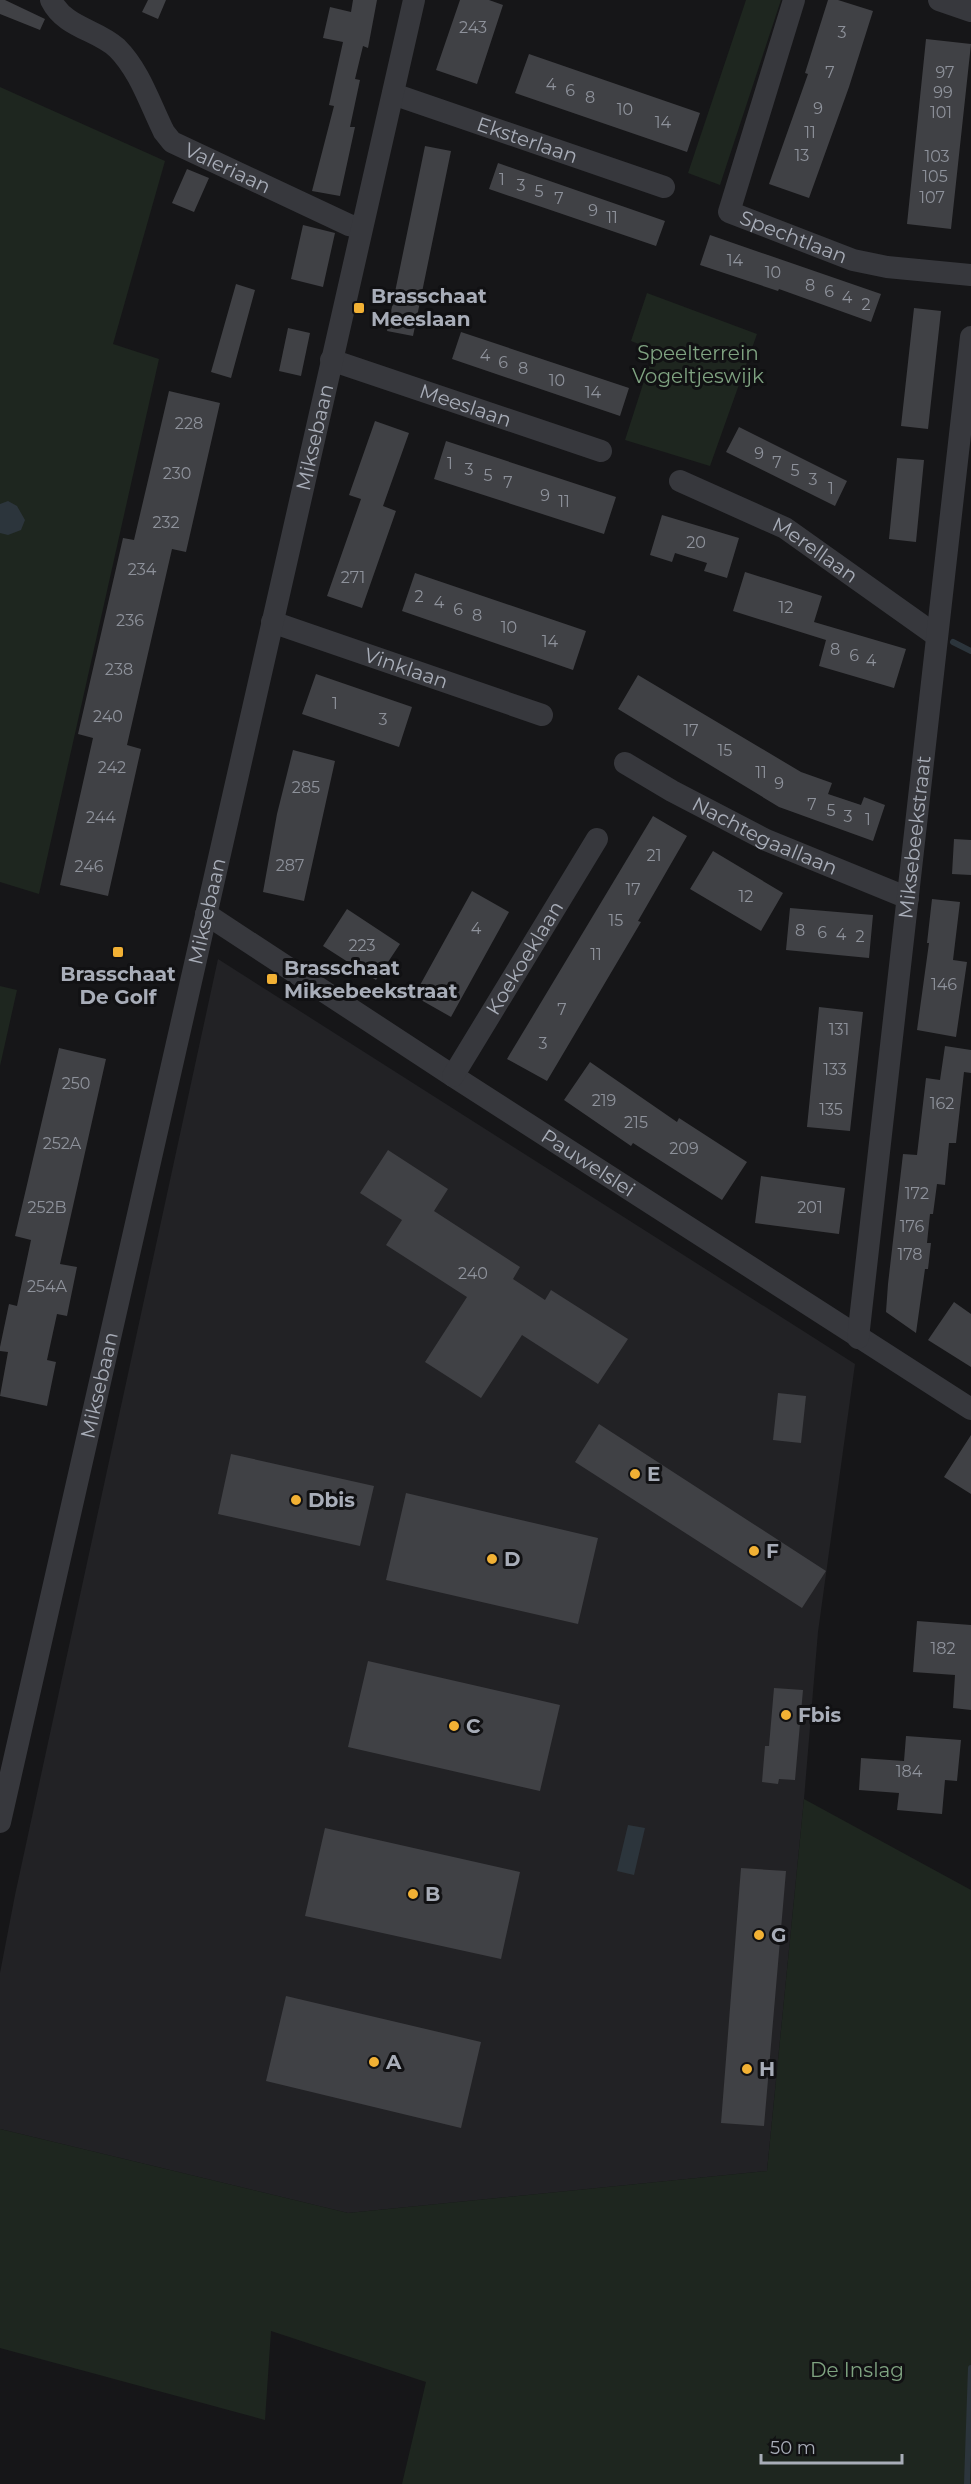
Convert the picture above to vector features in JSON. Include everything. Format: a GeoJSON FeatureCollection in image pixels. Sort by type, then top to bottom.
{"type":"FeatureCollection","features":[{"type":"Feature","properties":{"kind":"street","name":"Valeriaan"},"geometry":{"type":"LineString","coordinates":[[51,0],[64,17],[115,46],[130,63],[164,132],[172,142],[349,225],[361,228]]}},
{"type":"Feature","properties":{"kind":"street","name":"Miksebaan"},"geometry":{"type":"LineString","coordinates":[[0,1822],[414,0]]}},
{"type":"Feature","properties":{"kind":"street","name":"Spechtlaan"},"geometry":{"type":"LineString","coordinates":[[794,0],[729,212],[853,260],[887,267],[971,275]]}},
{"type":"Feature","properties":{"kind":"street"},"geometry":{"type":"LineString","coordinates":[[939,0],[971,11]]}},
{"type":"Feature","properties":{"kind":"street","name":"Eksterlaan"},"geometry":{"type":"LineString","coordinates":[[393,94],[664,187]]}},
{"type":"Feature","properties":{"kind":"street","name":"Miksebeekstraat"},"geometry":{"type":"LineString","coordinates":[[858,1338],[971,337]]}},
{"type":"Feature","properties":{"kind":"street","name":"Meeslaan"},"geometry":{"type":"LineString","coordinates":[[331,360],[601,451]]}},
{"type":"Feature","properties":{"kind":"street","name":"Merellaan"},"geometry":{"type":"LineString","coordinates":[[680,481],[785,528],[937,636]]}},
{"type":"Feature","properties":{"kind":"street","name":"Vinklaan"},"geometry":{"type":"LineString","coordinates":[[272,622],[542,716]]}},
{"type":"Feature","properties":{"kind":"street","name":"Nachtegaallaan"},"geometry":{"type":"LineString","coordinates":[[625,763],[672,791],[766,840],[908,898]]}},
{"type":"Feature","properties":{"kind":"street","name":"Koekoeklaan"},"geometry":{"type":"LineString","coordinates":[[453,1076],[597,839]]}},
{"type":"Feature","properties":{"kind":"street","name":"Pauwelslei"},"geometry":{"type":"LineString","coordinates":[[206,914],[453,1076],[971,1409]]}},
{"type":"Feature","properties":{"kind":"shaded area"},"geometry":{"type":"Polygon","coordinates":[[[8,501],[17,506],[25,520],[21,530],[8,535],[0,533],[0,504],[8,501]]]}},
{"type":"Feature","properties":{"kind":"shaded area"},"geometry":{"type":"Polygon","coordinates":[[[218,959],[855,1364],[818,1632],[767,2171],[348,2213],[0,2129],[0,1973],[218,959]]]}},
{"type":"Feature","properties":{"kind":"shaded area"},"geometry":{"type":"Polygon","coordinates":[[[628,1825],[645,1828],[634,1875],[617,1871],[628,1825]]]}},
{"type":"Feature","properties":{"kind":"green space"},"geometry":{"type":"Polygon","coordinates":[[[746,0],[781,0],[720,185],[688,173],[746,0]]]}},
{"type":"Feature","properties":{"kind":"green space"},"geometry":{"type":"Polygon","coordinates":[[[0,87],[165,161],[113,344],[159,359],[39,894],[0,882],[0,87]]]}},
{"type":"Feature","properties":{"kind":"green space","name":"Speelterrein Vogeltjeswijk"},"geometry":{"type":"Polygon","coordinates":[[[647,293],[757,334],[710,466],[625,440],[654,350],[631,341],[647,293]]]}},
{"type":"Feature","properties":{"kind":"green space"},"geometry":{"type":"Polygon","coordinates":[[[0,986],[17,990],[0,1066],[0,986]]]}},
{"type":"Feature","properties":{"kind":"green space","name":"De Inslag"},"geometry":{"type":"Polygon","coordinates":[[[804,1799],[971,1890],[971,2484],[402,2484],[426,2382],[271,2331],[265,2420],[0,2348],[0,2129],[348,2213],[767,2171],[804,1799]]]}},
{"type":"Feature","properties":{"kind":"building"},"geometry":{"type":"Polygon","coordinates":[[[0,0],[5,0],[45,19],[40,30],[0,14],[0,0]]]}},
{"type":"Feature","properties":{"kind":"building"},"geometry":{"type":"Polygon","coordinates":[[[148,0],[166,0],[158,19],[142,12],[148,0]]]}},
{"type":"Feature","properties":{"kind":"building"},"geometry":{"type":"Polygon","coordinates":[[[353,0],[377,0],[368,48],[363,46],[355,79],[360,80],[350,127],[355,127],[340,196],[312,191],[334,106],[329,105],[343,42],[323,38],[330,7],[351,12],[353,0]]]}},
{"type":"Feature","properties":{"kind":"building"},"geometry":{"type":"Polygon","coordinates":[[[460,0],[489,0],[503,5],[477,84],[436,70],[460,0]]]}},
{"type":"Feature","properties":{"kind":"building"},"geometry":{"type":"Polygon","coordinates":[[[828,0],[838,0],[873,11],[849,87],[809,198],[769,184],[808,74],[805,73],[828,0]]]}},
{"type":"Feature","properties":{"kind":"building"},"geometry":{"type":"Polygon","coordinates":[[[926,39],[971,44],[951,229],[907,224],[926,39]]]}},
{"type":"Feature","properties":{"kind":"building"},"geometry":{"type":"Polygon","coordinates":[[[529,54],[700,113],[687,152],[515,93],[529,54]]]}},
{"type":"Feature","properties":{"kind":"building"},"geometry":{"type":"Polygon","coordinates":[[[425,146],[451,151],[413,336],[387,331],[425,146]]]}},
{"type":"Feature","properties":{"kind":"building"},"geometry":{"type":"Polygon","coordinates":[[[498,163],[665,221],[656,246],[489,189],[498,163]]]}},
{"type":"Feature","properties":{"kind":"building"},"geometry":{"type":"Polygon","coordinates":[[[187,169],[209,178],[194,212],[172,203],[187,169]]]}},
{"type":"Feature","properties":{"kind":"building"},"geometry":{"type":"Polygon","coordinates":[[[303,225],[335,233],[323,287],[291,279],[303,225]]]}},
{"type":"Feature","properties":{"kind":"building"},"geometry":{"type":"Polygon","coordinates":[[[710,235],[881,294],[871,322],[779,289],[778,291],[700,265],[710,235]]]}},
{"type":"Feature","properties":{"kind":"building"},"geometry":{"type":"Polygon","coordinates":[[[236,284],[255,290],[231,378],[211,372],[236,284]]]}},
{"type":"Feature","properties":{"kind":"building"},"geometry":{"type":"Polygon","coordinates":[[[914,308],[941,311],[928,429],[901,426],[914,308]]]}},
{"type":"Feature","properties":{"kind":"building"},"geometry":{"type":"Polygon","coordinates":[[[288,328],[310,333],[301,376],[279,371],[288,328]]]}},
{"type":"Feature","properties":{"kind":"building"},"geometry":{"type":"Polygon","coordinates":[[[461,332],[629,388],[620,416],[452,359],[461,332]]]}},
{"type":"Feature","properties":{"kind":"building"},"geometry":{"type":"Polygon","coordinates":[[[169,391],[220,403],[186,552],[172,549],[127,745],[141,749],[108,896],[60,885],[93,738],[78,734],[123,538],[134,540],[169,391]]]}},
{"type":"Feature","properties":{"kind":"building"},"geometry":{"type":"Polygon","coordinates":[[[375,421],[409,433],[383,506],[396,511],[362,608],[327,596],[361,499],[349,495],[375,421]]]}},
{"type":"Feature","properties":{"kind":"building"},"geometry":{"type":"Polygon","coordinates":[[[739,427],[847,481],[835,506],[726,452],[739,427]]]}},
{"type":"Feature","properties":{"kind":"building"},"geometry":{"type":"Polygon","coordinates":[[[446,441],[616,497],[604,534],[434,479],[446,441]]]}},
{"type":"Feature","properties":{"kind":"building"},"geometry":{"type":"Polygon","coordinates":[[[897,458],[924,460],[916,542],[889,539],[897,458]]]}},
{"type":"Feature","properties":{"kind":"building"},"geometry":{"type":"Polygon","coordinates":[[[662,515],[739,538],[727,578],[704,571],[707,563],[675,553],[672,562],[650,555],[662,515]]]}},
{"type":"Feature","properties":{"kind":"building"},"geometry":{"type":"Polygon","coordinates":[[[745,572],[822,596],[814,622],[906,649],[894,688],[819,666],[826,640],[733,611],[745,572]]]}},
{"type":"Feature","properties":{"kind":"building"},"geometry":{"type":"Polygon","coordinates":[[[415,573],[586,631],[573,670],[402,611],[415,573]]]}},
{"type":"Feature","properties":{"kind":"building"},"geometry":{"type":"Polygon","coordinates":[[[316,674],[412,707],[399,747],[302,714],[316,674]]]}},
{"type":"Feature","properties":{"kind":"building"},"geometry":{"type":"Polygon","coordinates":[[[638,675],[801,772],[832,783],[828,794],[861,805],[864,797],[885,805],[873,841],[779,807],[618,709],[638,675]]]}},
{"type":"Feature","properties":{"kind":"building"},"geometry":{"type":"Polygon","coordinates":[[[293,750],[335,761],[304,901],[263,892],[277,814],[293,750]]]}},
{"type":"Feature","properties":{"kind":"building"},"geometry":{"type":"Polygon","coordinates":[[[653,816],[687,836],[638,921],[641,922],[547,1081],[507,1059],[653,816]]]}},
{"type":"Feature","properties":{"kind":"building"},"geometry":{"type":"Polygon","coordinates":[[[954,839],[971,840],[971,875],[952,874],[954,839]]]}},
{"type":"Feature","properties":{"kind":"building"},"geometry":{"type":"Polygon","coordinates":[[[713,851],[783,893],[761,931],[690,889],[713,851]]]}},
{"type":"Feature","properties":{"kind":"building"},"geometry":{"type":"Polygon","coordinates":[[[472,891],[509,912],[451,1017],[414,996],[472,891]]]}},
{"type":"Feature","properties":{"kind":"building"},"geometry":{"type":"Polygon","coordinates":[[[932,899],[960,902],[953,960],[967,962],[956,1037],[917,1030],[929,943],[927,943],[932,899]]]}},
{"type":"Feature","properties":{"kind":"building"},"geometry":{"type":"Polygon","coordinates":[[[790,908],[873,915],[869,958],[786,950],[790,908]]]}},
{"type":"Feature","properties":{"kind":"building"},"geometry":{"type":"Polygon","coordinates":[[[347,909],[400,944],[376,980],[323,946],[347,909]]]}},
{"type":"Feature","properties":{"kind":"building"},"geometry":{"type":"Polygon","coordinates":[[[819,1007],[863,1012],[850,1131],[807,1127],[819,1007]]]}},
{"type":"Feature","properties":{"kind":"building"},"geometry":{"type":"Polygon","coordinates":[[[945,1046],[971,1050],[971,1073],[964,1072],[956,1143],[949,1143],[945,1185],[937,1184],[933,1214],[930,1214],[927,1243],[931,1243],[928,1269],[925,1269],[916,1333],[886,1312],[888,1284],[903,1154],[917,1155],[926,1078],[940,1080],[945,1046]]]}},
{"type":"Feature","properties":{"kind":"building"},"geometry":{"type":"Polygon","coordinates":[[[59,1048],[106,1059],[60,1264],[77,1267],[67,1316],[57,1314],[47,1360],[56,1362],[47,1406],[0,1396],[8,1352],[0,1351],[0,1347],[9,1304],[17,1306],[31,1240],[15,1236],[59,1048]]]}},
{"type":"Feature","properties":{"kind":"building"},"geometry":{"type":"Polygon","coordinates":[[[590,1062],[677,1122],[679,1118],[747,1162],[722,1200],[633,1143],[631,1146],[564,1100],[590,1062]]]}},
{"type":"Feature","properties":{"kind":"building"},"geometry":{"type":"Polygon","coordinates":[[[388,1150],[448,1189],[434,1211],[520,1267],[513,1279],[545,1300],[551,1290],[628,1339],[598,1384],[522,1335],[481,1398],[425,1362],[467,1297],[386,1245],[402,1220],[360,1193],[388,1150]]]}},
{"type":"Feature","properties":{"kind":"building"},"geometry":{"type":"Polygon","coordinates":[[[761,1176],[845,1188],[839,1234],[755,1223],[761,1176]]]}},
{"type":"Feature","properties":{"kind":"building"},"geometry":{"type":"Polygon","coordinates":[[[954,1302],[971,1314],[971,1367],[928,1340],[954,1302]]]}},
{"type":"Feature","properties":{"kind":"building"},"geometry":{"type":"Polygon","coordinates":[[[778,1393],[806,1396],[801,1443],[773,1440],[778,1393]]]}},
{"type":"Feature","properties":{"kind":"building"},"geometry":{"type":"Polygon","coordinates":[[[599,1424],[826,1571],[802,1608],[575,1462],[599,1424]]]}},
{"type":"Feature","properties":{"kind":"building"},"geometry":{"type":"Polygon","coordinates":[[[971,1435],[971,1494],[944,1477],[971,1435]]]}},
{"type":"Feature","properties":{"kind":"building","name":"Dbis"},"geometry":{"type":"Polygon","coordinates":[[[231,1454],[374,1486],[360,1546],[218,1514],[231,1454]]]}},
{"type":"Feature","properties":{"kind":"building","name":"D"},"geometry":{"type":"Polygon","coordinates":[[[406,1493],[598,1538],[578,1624],[386,1580],[406,1493]]]}},
{"type":"Feature","properties":{"kind":"building"},"geometry":{"type":"Polygon","coordinates":[[[917,1621],[971,1625],[971,1710],[953,1708],[955,1675],[913,1672],[917,1621]]]}},
{"type":"Feature","properties":{"kind":"building","name":"C"},"geometry":{"type":"Polygon","coordinates":[[[368,1661],[560,1705],[540,1791],[348,1747],[368,1661]]]}},
{"type":"Feature","properties":{"kind":"building","name":"Fbis"},"geometry":{"type":"Polygon","coordinates":[[[774,1688],[803,1690],[795,1780],[779,1779],[778,1784],[762,1782],[765,1746],[769,1746],[774,1688]]]}},
{"type":"Feature","properties":{"kind":"building"},"geometry":{"type":"Polygon","coordinates":[[[906,1736],[961,1740],[957,1781],[945,1780],[942,1814],[897,1810],[899,1793],[859,1790],[861,1758],[904,1761],[906,1736]]]}},
{"type":"Feature","properties":{"kind":"building","name":"B"},"geometry":{"type":"Polygon","coordinates":[[[325,1828],[520,1872],[501,1959],[305,1916],[325,1828]]]}},
{"type":"Feature","properties":{"kind":"building"},"geometry":{"type":"Polygon","coordinates":[[[741,1868],[786,1871],[764,2126],[721,2123],[741,1868]]]}},
{"type":"Feature","properties":{"kind":"building","name":"A"},"geometry":{"type":"Polygon","coordinates":[[[286,1996],[481,2042],[461,2128],[266,2081],[286,1996]]]}},
{"type":"Feature","properties":{"kind":"waterway"},"geometry":{"type":"LineString","coordinates":[[953,642],[971,651]]}},
{"type":"Feature","properties":{"kind":"waterway"},"geometry":{"type":"LineString","coordinates":[[967,2484],[971,2368]]}},
{"type":"Feature","properties":{"kind":"place","name":"Brasschaat Meeslaan"},"geometry":{"type":"Point","coordinates":[359,308]}},
{"type":"Feature","properties":{"kind":"place","name":"Brasschaat De Golf"},"geometry":{"type":"Point","coordinates":[118,952]}},
{"type":"Feature","properties":{"kind":"place","name":"Brasschaat Miksebeekstraat"},"geometry":{"type":"Point","coordinates":[272,979]}},
{"type":"Feature","properties":{"kind":"place","name":"E"},"geometry":{"type":"Point","coordinates":[635,1474]}},
{"type":"Feature","properties":{"kind":"place","name":"Dbis"},"geometry":{"type":"Point","coordinates":[296,1500]}},
{"type":"Feature","properties":{"kind":"place","name":"F"},"geometry":{"type":"Point","coordinates":[754,1551]}},
{"type":"Feature","properties":{"kind":"place","name":"D"},"geometry":{"type":"Point","coordinates":[492,1559]}},
{"type":"Feature","properties":{"kind":"place","name":"Fbis"},"geometry":{"type":"Point","coordinates":[786,1715]}},
{"type":"Feature","properties":{"kind":"place","name":"C"},"geometry":{"type":"Point","coordinates":[454,1726]}},
{"type":"Feature","properties":{"kind":"place","name":"B"},"geometry":{"type":"Point","coordinates":[413,1894]}},
{"type":"Feature","properties":{"kind":"place","name":"G"},"geometry":{"type":"Point","coordinates":[759,1935]}},
{"type":"Feature","properties":{"kind":"place","name":"A"},"geometry":{"type":"Point","coordinates":[374,2062]}},
{"type":"Feature","properties":{"kind":"place","name":"H"},"geometry":{"type":"Point","coordinates":[747,2069]}}]}
